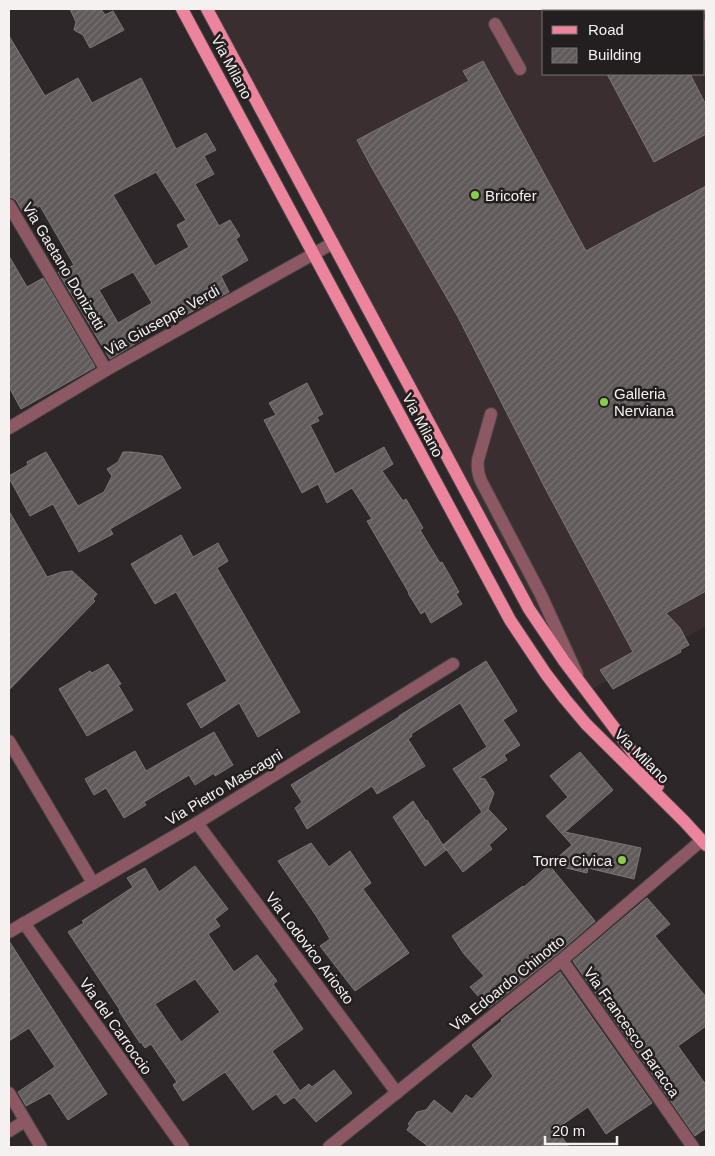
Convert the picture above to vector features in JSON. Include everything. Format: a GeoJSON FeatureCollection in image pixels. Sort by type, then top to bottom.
{"type":"FeatureCollection","features":[{"type":"Feature","properties":{"kind":"main road","name":"Via Milano"},"geometry":{"type":"LineString","coordinates":[[182,9],[494,592],[528,648],[565,699],[586,724],[704,842]]}},
{"type":"Feature","properties":{"kind":"main road","name":"Via Milano"},"geometry":{"type":"LineString","coordinates":[[207,9],[525,602],[550,642],[684,821]]}},
{"type":"Feature","properties":{"kind":"street"},"geometry":{"type":"LineString","coordinates":[[494,24],[520,69]]}},
{"type":"Feature","properties":{"kind":"street","name":"Via Gaetano Donizetti"},"geometry":{"type":"LineString","coordinates":[[9,205],[106,370]]}},
{"type":"Feature","properties":{"kind":"street","name":"Via Giuseppe Verdi"},"geometry":{"type":"LineString","coordinates":[[9,428],[106,370],[332,243]]}},
{"type":"Feature","properties":{"kind":"street"},"geometry":{"type":"LineString","coordinates":[[491,414],[478,460],[478,475],[541,595],[583,686]]}},
{"type":"Feature","properties":{"kind":"street","name":"Via Pietro Mascagni"},"geometry":{"type":"LineString","coordinates":[[9,932],[197,823],[453,664]]}},
{"type":"Feature","properties":{"kind":"street"},"geometry":{"type":"LineString","coordinates":[[9,741],[93,883]]}},
{"type":"Feature","properties":{"kind":"street","name":"Via Lodovico Ariosto"},"geometry":{"type":"LineString","coordinates":[[197,823],[397,1093]]}},
{"type":"Feature","properties":{"kind":"street","name":"Via Edoardo Chinotto"},"geometry":{"type":"LineString","coordinates":[[329,1147],[562,960],[704,842]]}},
{"type":"Feature","properties":{"kind":"street","name":"Via del Carroccio"},"geometry":{"type":"LineString","coordinates":[[24,923],[182,1147]]}},
{"type":"Feature","properties":{"kind":"street","name":"Via Francesco Baracca"},"geometry":{"type":"LineString","coordinates":[[562,960],[693,1147]]}},
{"type":"Feature","properties":{"kind":"street"},"geometry":{"type":"LineString","coordinates":[[9,1093],[41,1147]]}},
{"type":"Feature","properties":{"kind":"street"},"geometry":{"type":"LineString","coordinates":[[9,1131],[25,1121]]}},
{"type":"Feature","properties":{"kind":"shaded area"},"geometry":{"type":"Polygon","coordinates":[[[207,9],[698,9],[542,10],[542,75],[705,75],[705,30],[706,34],[706,626],[587,692],[564,661],[207,9]]]}},
{"type":"Feature","properties":{"kind":"building"},"geometry":{"type":"Polygon","coordinates":[[[70,9],[101,9],[105,15],[113,11],[124,30],[90,48],[83,35],[74,30],[76,22],[70,9]]]}},
{"type":"Feature","properties":{"kind":"building"},"geometry":{"type":"Polygon","coordinates":[[[9,36],[45,96],[78,78],[92,103],[141,78],[176,149],[206,133],[216,150],[204,156],[214,174],[195,184],[219,226],[230,220],[240,236],[236,239],[248,260],[221,276],[229,292],[161,328],[110,359],[58,272],[74,265],[40,206],[24,214],[16,200],[9,197],[9,36]],[[156,172],[113,195],[155,266],[189,247],[177,225],[186,220],[156,172]],[[133,272],[99,290],[118,323],[152,303],[133,272]]]}},
{"type":"Feature","properties":{"kind":"building","name":"Galleria Nerviana"},"geometry":{"type":"Polygon","coordinates":[[[483,61],[586,251],[706,186],[706,591],[666,613],[680,628],[689,645],[680,650],[681,652],[613,689],[600,670],[633,652],[544,486],[458,317],[357,140],[469,81],[463,71],[483,61]]]}},
{"type":"Feature","properties":{"kind":"building"},"geometry":{"type":"Polygon","coordinates":[[[608,75],[691,75],[706,105],[706,134],[654,162],[608,75]]]}},
{"type":"Feature","properties":{"kind":"building"},"geometry":{"type":"Polygon","coordinates":[[[9,256],[27,287],[43,278],[95,367],[21,409],[9,387],[9,256]]]}},
{"type":"Feature","properties":{"kind":"building"},"geometry":{"type":"Polygon","coordinates":[[[307,383],[323,414],[317,417],[319,421],[310,425],[335,474],[384,447],[393,464],[382,471],[403,501],[406,499],[423,528],[420,530],[440,563],[442,562],[459,592],[456,594],[462,604],[431,623],[425,611],[421,614],[408,593],[367,521],[372,519],[352,488],[327,503],[318,484],[302,493],[264,420],[276,415],[269,403],[307,383]]]}},
{"type":"Feature","properties":{"kind":"building"},"geometry":{"type":"Polygon","coordinates":[[[46,452],[78,506],[104,492],[112,476],[107,469],[118,462],[123,452],[162,456],[181,488],[110,529],[113,534],[79,552],[53,504],[30,516],[9,478],[9,476],[28,465],[27,462],[46,452]]]}},
{"type":"Feature","properties":{"kind":"building"},"geometry":{"type":"Polygon","coordinates":[[[9,511],[47,577],[72,571],[97,594],[93,599],[95,601],[9,690],[9,511]]]}},
{"type":"Feature","properties":{"kind":"building"},"geometry":{"type":"Polygon","coordinates":[[[181,535],[193,557],[218,543],[228,561],[217,568],[300,712],[258,737],[239,703],[201,728],[187,704],[227,681],[176,592],[155,604],[131,564],[181,535]]]}},
{"type":"Feature","properties":{"kind":"building"},"geometry":{"type":"Polygon","coordinates":[[[486,661],[517,711],[503,720],[520,745],[504,755],[507,760],[479,778],[485,779],[494,793],[488,809],[507,829],[489,845],[492,849],[463,872],[443,845],[482,812],[453,769],[487,747],[460,703],[411,734],[412,736],[408,739],[425,766],[377,794],[372,786],[307,829],[295,808],[302,802],[291,785],[486,661]]]}},
{"type":"Feature","properties":{"kind":"building"},"geometry":{"type":"Polygon","coordinates":[[[108,664],[121,684],[118,685],[133,710],[87,736],[59,689],[90,671],[92,673],[108,664]]]}},
{"type":"Feature","properties":{"kind":"building"},"geometry":{"type":"Polygon","coordinates":[[[214,732],[233,765],[215,776],[214,773],[195,785],[189,775],[144,802],[146,805],[124,818],[106,788],[94,795],[85,779],[135,751],[146,771],[214,732]]]}},
{"type":"Feature","properties":{"kind":"building"},"geometry":{"type":"Polygon","coordinates":[[[580,752],[613,790],[565,832],[641,848],[634,879],[588,868],[587,873],[550,864],[572,845],[546,816],[568,797],[550,776],[580,752]]]}},
{"type":"Feature","properties":{"kind":"building"},"geometry":{"type":"Polygon","coordinates":[[[413,801],[446,850],[425,866],[393,817],[413,801]]]}},
{"type":"Feature","properties":{"kind":"building"},"geometry":{"type":"Polygon","coordinates":[[[311,843],[329,867],[350,851],[371,883],[363,889],[409,953],[355,991],[320,946],[330,939],[278,861],[311,843]]]}},
{"type":"Feature","properties":{"kind":"building"},"geometry":{"type":"Polygon","coordinates":[[[549,865],[595,921],[489,1008],[470,987],[484,976],[464,954],[452,936],[524,887],[549,865]]]}},
{"type":"Feature","properties":{"kind":"building"},"geometry":{"type":"Polygon","coordinates":[[[195,866],[228,909],[215,919],[220,926],[208,934],[234,972],[257,955],[277,981],[273,984],[303,1029],[272,1051],[300,1091],[309,1084],[312,1087],[334,1070],[352,1093],[316,1122],[294,1097],[284,1104],[276,1094],[253,1110],[225,1072],[183,1101],[173,1085],[177,1082],[151,1044],[145,1048],[140,1043],[68,932],[84,923],[82,921],[133,887],[127,878],[145,868],[159,892],[195,866]],[[195,979],[155,1004],[181,1042],[220,1012],[195,979]]]}},
{"type":"Feature","properties":{"kind":"building"},"geometry":{"type":"Polygon","coordinates":[[[647,898],[670,924],[655,936],[706,997],[706,1026],[678,1046],[706,1085],[706,1128],[695,1136],[573,961],[647,898]]]}},
{"type":"Feature","properties":{"kind":"building"},"geometry":{"type":"Polygon","coordinates":[[[9,941],[107,1094],[68,1120],[50,1093],[26,1106],[18,1092],[55,1067],[29,1028],[9,1041],[9,941]]]}},
{"type":"Feature","properties":{"kind":"building"},"geometry":{"type":"Polygon","coordinates":[[[560,972],[652,1103],[606,1134],[588,1107],[556,1129],[569,1147],[429,1147],[407,1130],[410,1125],[408,1124],[417,1112],[426,1110],[434,1100],[452,1114],[466,1095],[472,1099],[493,1076],[472,1045],[560,972]]]}},
{"type":"Feature","properties":{"kind":"place","name":"Bricofer"},"geometry":{"type":"Point","coordinates":[475,195]}},
{"type":"Feature","properties":{"kind":"place","name":"Galleria Nerviana"},"geometry":{"type":"Point","coordinates":[604,402]}},
{"type":"Feature","properties":{"kind":"place","name":"Torre Civica"},"geometry":{"type":"Point","coordinates":[622,860]}}]}
